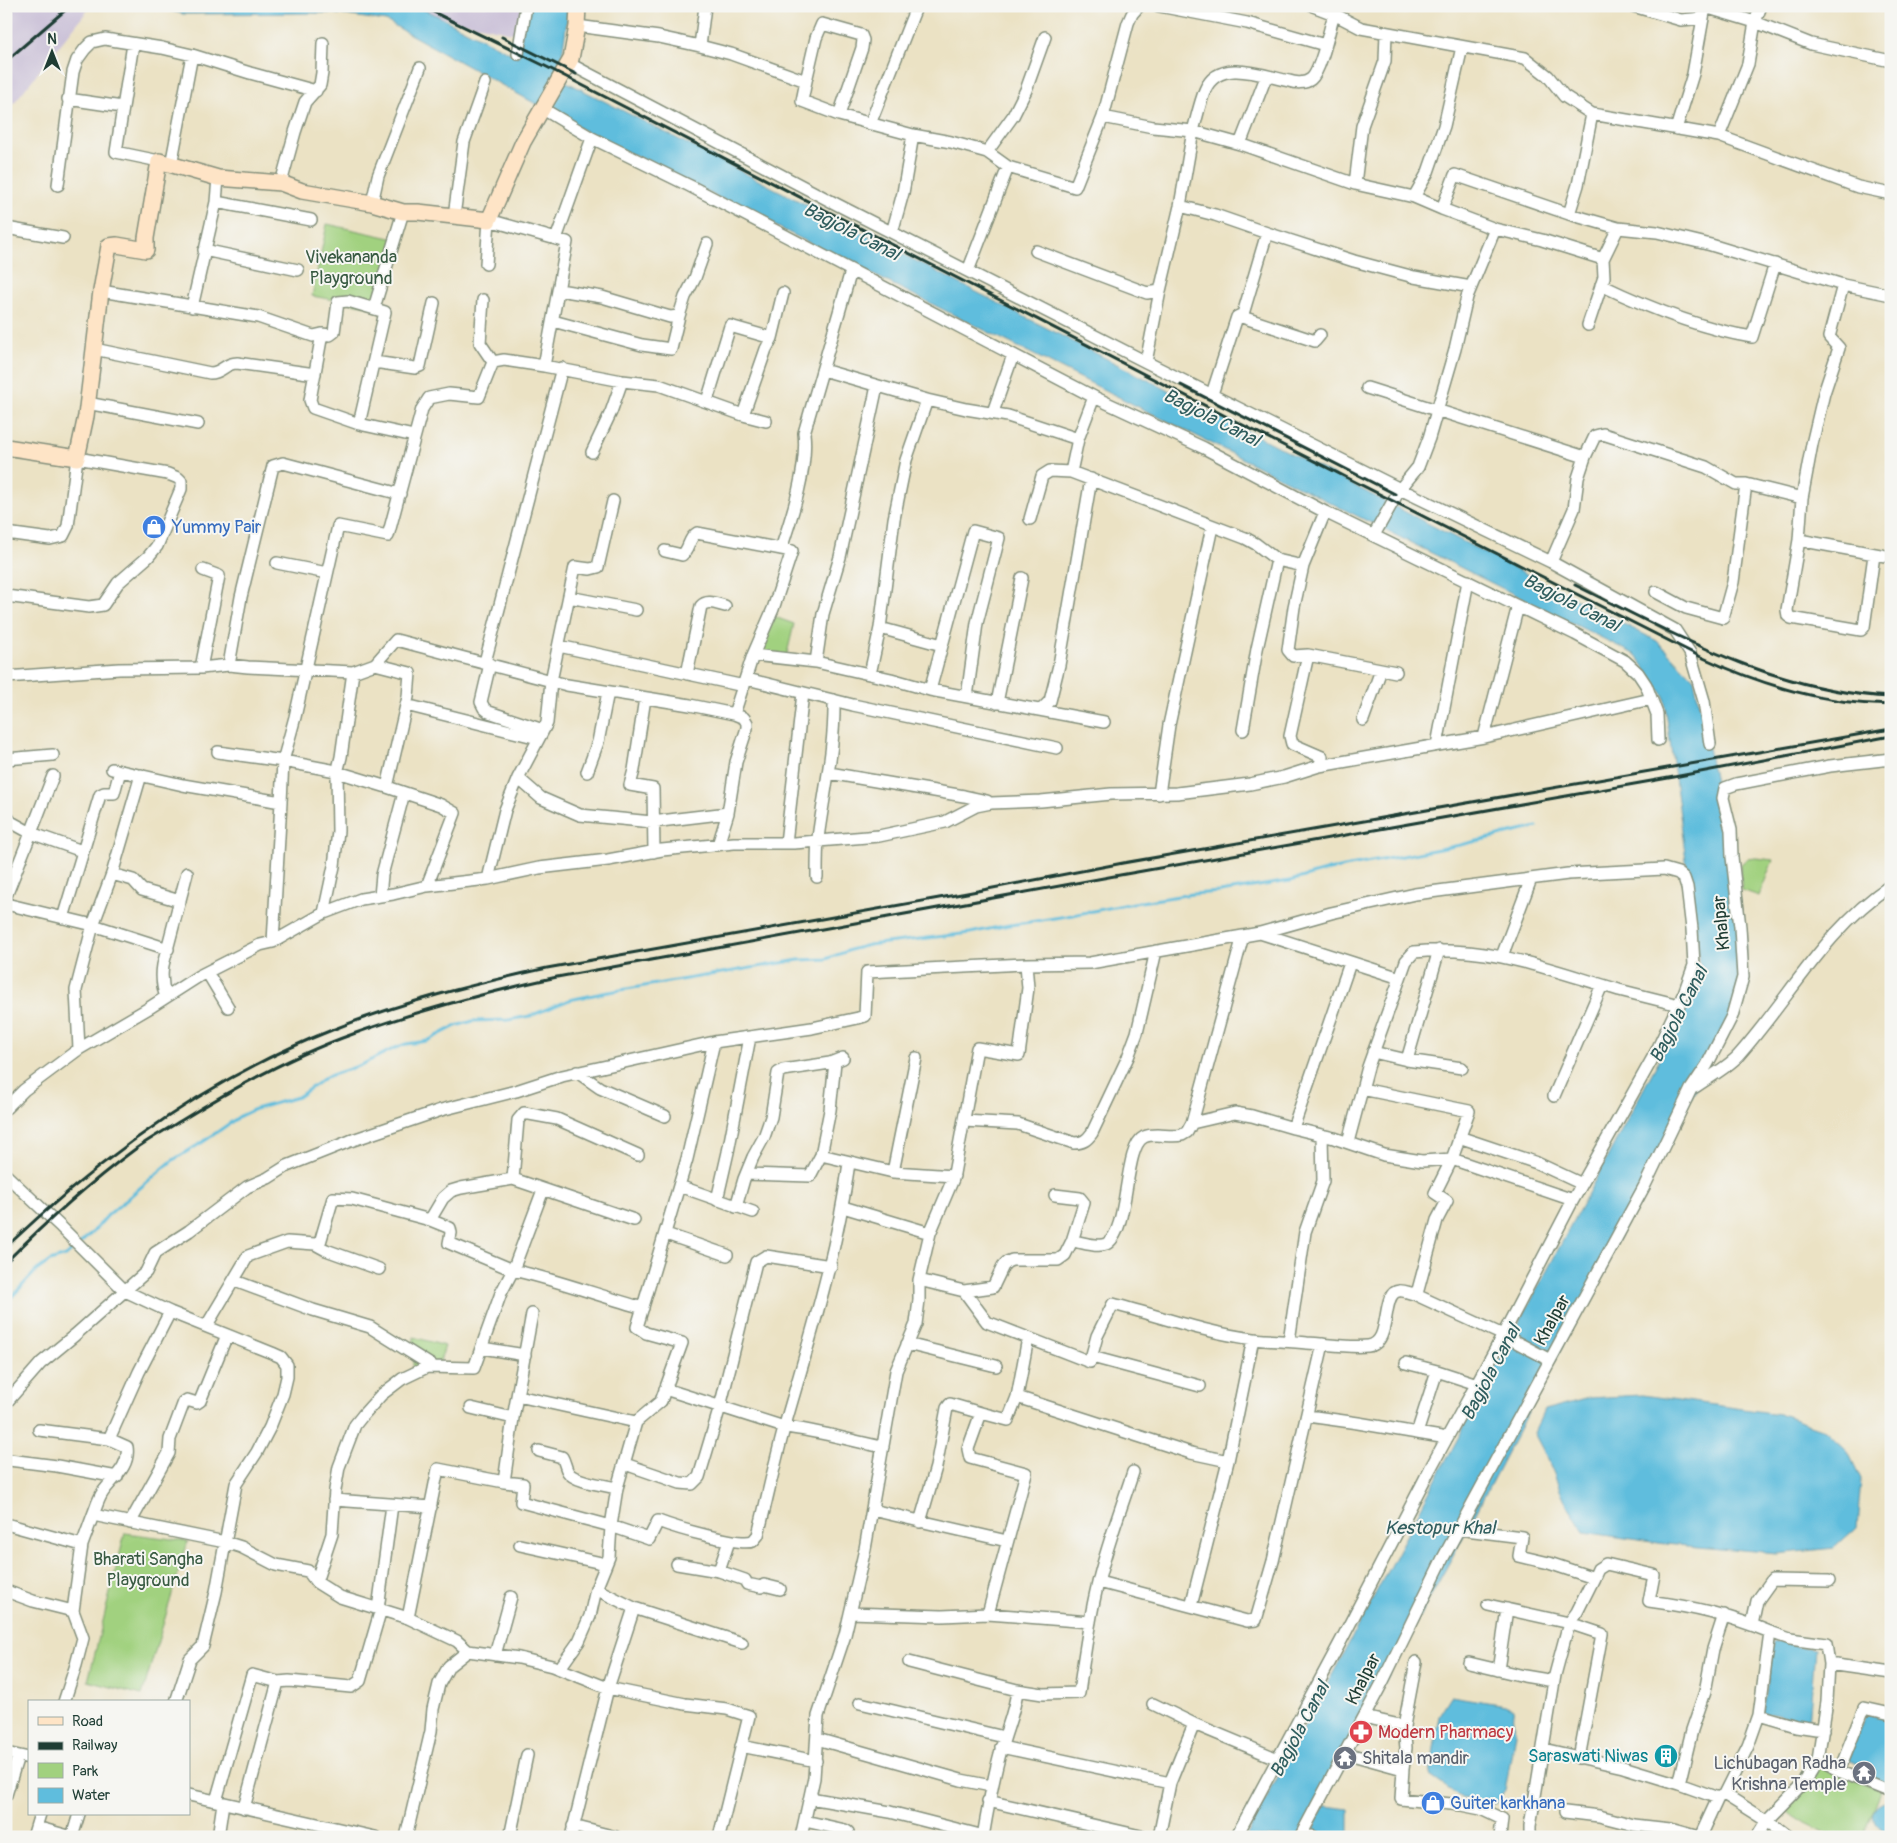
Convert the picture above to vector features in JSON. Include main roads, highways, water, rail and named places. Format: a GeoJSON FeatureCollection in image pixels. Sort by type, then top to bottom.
{"type":"FeatureCollection","features":[{"type":"Feature","properties":{"kind":"water","name":"Kestopur Khal"},"geometry":{"type":"Polygon","coordinates":[[[153,6],[413,6],[430,12],[518,57],[527,6],[569,6],[559,78],[1657,641],[1694,679],[1746,935],[1742,1000],[1462,1539],[1299,1837],[1246,1837],[1702,979],[1664,696],[1636,655],[583,130],[386,21],[331,13],[183,14],[153,6]]]}},
{"type":"Feature","properties":{"kind":"water"},"geometry":{"type":"Polygon","coordinates":[[[1642,1395],[1779,1414],[1825,1430],[1848,1452],[1861,1479],[1857,1527],[1834,1548],[1777,1554],[1665,1544],[1584,1532],[1566,1503],[1534,1433],[1544,1410],[1589,1398],[1642,1395]]]}},
{"type":"Feature","properties":{"kind":"water"},"geometry":{"type":"Polygon","coordinates":[[[1774,1641],[1815,1649],[1809,1723],[1763,1712],[1774,1641]]]}},
{"type":"Feature","properties":{"kind":"water"},"geometry":{"type":"Polygon","coordinates":[[[1451,1696],[1505,1705],[1513,1709],[1515,1733],[1505,1791],[1495,1804],[1462,1798],[1430,1776],[1439,1715],[1451,1696]]]}},
{"type":"Feature","properties":{"kind":"water"},"geometry":{"type":"Polygon","coordinates":[[[1866,1713],[1891,1717],[1891,1790],[1869,1778],[1871,1771],[1848,1760],[1866,1713]]]}},
{"type":"Feature","properties":{"kind":"water"},"geometry":{"type":"Polygon","coordinates":[[[1891,1800],[1891,1834],[1889,1834],[1877,1826],[1874,1816],[1878,1805],[1891,1800]]]}},
{"type":"Feature","properties":{"kind":"water"},"geometry":{"type":"Polygon","coordinates":[[[1324,1806],[1349,1809],[1349,1837],[1327,1837],[1313,1832],[1324,1806]]]}},
{"type":"Feature","properties":{"kind":"waterway"},"geometry":{"type":"LineString","coordinates":[[6,1303],[36,1271],[50,1261],[66,1256],[93,1232],[108,1215],[173,1160],[240,1116],[255,1109],[298,1097],[326,1077],[361,1065],[406,1044],[427,1041],[456,1026],[473,1021],[508,1020],[530,1016],[569,1000],[603,993],[799,960],[826,959],[869,945],[970,933],[1134,903],[1290,881],[1329,870],[1460,845],[1537,827]]}},
{"type":"Feature","properties":{"kind":"railway"},"geometry":{"type":"LineString","coordinates":[[6,14],[15,6]]}},
{"type":"Feature","properties":{"kind":"railway"},"geometry":{"type":"LineString","coordinates":[[6,61],[70,6]]}},
{"type":"Feature","properties":{"kind":"railway"},"geometry":{"type":"LineString","coordinates":[[421,6],[545,66],[1237,422],[1701,657],[1747,676],[1793,691],[1841,701],[1891,705]]}},
{"type":"Feature","properties":{"kind":"railway"},"geometry":{"type":"LineString","coordinates":[[502,37],[576,74]]}},
{"type":"Feature","properties":{"kind":"railway"},"geometry":{"type":"LineString","coordinates":[[1181,385],[1395,494]]}},
{"type":"Feature","properties":{"kind":"railway"},"geometry":{"type":"LineString","coordinates":[[1575,585],[1689,641],[1767,673],[1849,693],[1891,697]]}},
{"type":"Feature","properties":{"kind":"railway"},"geometry":{"type":"LineString","coordinates":[[6,1247],[80,1181],[159,1122],[200,1096],[243,1071],[287,1049],[358,1020],[438,994],[547,968],[967,893],[1123,863],[1891,729]]}},
{"type":"Feature","properties":{"kind":"railway"},"geometry":{"type":"LineString","coordinates":[[6,1262],[36,1232],[100,1176],[146,1142],[223,1096],[265,1072],[331,1042],[378,1025],[454,1002],[557,977],[1674,777],[1891,736]]}},
{"type":"Feature","properties":{"kind":"place","name":"Yummy Pair"},"geometry":{"type":"Point","coordinates":[154,527]}},
{"type":"Feature","properties":{"kind":"place","name":"Modern Pharmacy"},"geometry":{"type":"Point","coordinates":[1361,1732]}},
{"type":"Feature","properties":{"kind":"place","name":"Saraswati Niwas"},"geometry":{"type":"Point","coordinates":[1666,1756]}},
{"type":"Feature","properties":{"kind":"place","name":"Shitala mandir"},"geometry":{"type":"Point","coordinates":[1345,1758]}},
{"type":"Feature","properties":{"kind":"place","name":"Lichubagan Radha Krishna Temple"},"geometry":{"type":"Point","coordinates":[1864,1773]}},
{"type":"Feature","properties":{"kind":"place","name":"Guiter karkhana"},"geometry":{"type":"Point","coordinates":[1433,1803]}},
{"type":"Feature","properties":{"kind":"water label","name":"Bagjola Canal"},"geometry":{"type":"Point","coordinates":[852,231]}},
{"type":"Feature","properties":{"kind":"water label","name":"Bagjola Canal"},"geometry":{"type":"Point","coordinates":[1212,417]}},
{"type":"Feature","properties":{"kind":"water label","name":"Bagjola Canal"},"geometry":{"type":"Point","coordinates":[1572,602]}},
{"type":"Feature","properties":{"kind":"water label","name":"Bagjola Canal"},"geometry":{"type":"Point","coordinates":[1678,1014]}},
{"type":"Feature","properties":{"kind":"water label","name":"Bagjola Canal"},"geometry":{"type":"Point","coordinates":[1490,1372]}},
{"type":"Feature","properties":{"kind":"water label","name":"Bagjola Canal"},"geometry":{"type":"Point","coordinates":[1299,1729]}},
{"type":"Feature","properties":{"kind":"park label","name":"Vivekananda Playground"},"geometry":{"type":"Point","coordinates":[351,267]}},
{"type":"Feature","properties":{"kind":"park label","name":"Bharati Sangha Playground"},"geometry":{"type":"Point","coordinates":[148,1569]}}]}
